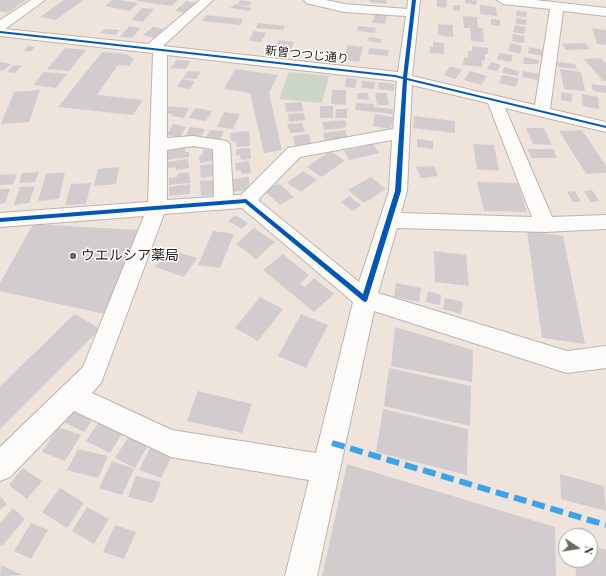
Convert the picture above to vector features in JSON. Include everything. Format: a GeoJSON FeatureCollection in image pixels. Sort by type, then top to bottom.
{"type":"FeatureCollection","features":[{"type":"Feature","properties":{"kind":"street"},"geometry":{"type":"LineString","coordinates":[[0,26],[39,0]]}},
{"type":"Feature","properties":{"kind":"street"},"geometry":{"type":"LineString","coordinates":[[0,467],[92,375],[157,208],[158,145],[155,49],[207,0]]}},
{"type":"Feature","properties":{"kind":"street"},"geometry":{"type":"LineString","coordinates":[[301,576],[365,299],[398,191],[400,133],[413,6],[344,8],[310,0]]}},
{"type":"Feature","properties":{"kind":"street"},"geometry":{"type":"LineString","coordinates":[[503,0],[557,7],[575,4],[606,12]]}},
{"type":"Feature","properties":{"kind":"street"},"geometry":{"type":"LineString","coordinates":[[542,111],[557,7]]}},
{"type":"Feature","properties":{"kind":"street","name":"新曽つつじ通り"},"geometry":{"type":"LineString","coordinates":[[0,32],[405,77],[606,127]]}},
{"type":"Feature","properties":{"kind":"street"},"geometry":{"type":"LineString","coordinates":[[494,99],[545,225]]}},
{"type":"Feature","properties":{"kind":"street"},"geometry":{"type":"LineString","coordinates":[[0,220],[246,201],[294,152],[400,133]]}},
{"type":"Feature","properties":{"kind":"street"},"geometry":{"type":"LineString","coordinates":[[158,145],[193,141],[221,145],[224,203]]}},
{"type":"Feature","properties":{"kind":"street"},"geometry":{"type":"LineString","coordinates":[[246,201],[365,299],[567,362],[606,356]]}},
{"type":"Feature","properties":{"kind":"street"},"geometry":{"type":"LineString","coordinates":[[389,220],[545,225],[606,222]]}},
{"type":"Feature","properties":{"kind":"street"},"geometry":{"type":"LineString","coordinates":[[72,396],[171,443],[326,469]]}},
{"type":"Feature","properties":{"kind":"green space"},"geometry":{"type":"Polygon","coordinates":[[[289,72],[329,76],[322,103],[279,99],[289,72]]]}},
{"type":"Feature","properties":{"kind":"building"},"geometry":{"type":"Polygon","coordinates":[[[0,0],[26,0],[7,13],[0,11],[0,0]]]}},
{"type":"Feature","properties":{"kind":"building"},"geometry":{"type":"Polygon","coordinates":[[[64,0],[83,0],[56,20],[40,17],[64,0]]]}},
{"type":"Feature","properties":{"kind":"building"},"geometry":{"type":"Polygon","coordinates":[[[112,0],[138,3],[130,11],[105,6],[112,0]]]}},
{"type":"Feature","properties":{"kind":"building"},"geometry":{"type":"Polygon","coordinates":[[[137,0],[178,0],[171,6],[137,1],[137,0]]]}},
{"type":"Feature","properties":{"kind":"building"},"geometry":{"type":"Polygon","coordinates":[[[241,0],[252,2],[248,6],[237,4],[241,0]]]}},
{"type":"Feature","properties":{"kind":"building"},"geometry":{"type":"Polygon","coordinates":[[[370,0],[387,0],[386,4],[369,2],[370,0]]]}},
{"type":"Feature","properties":{"kind":"building"},"geometry":{"type":"Polygon","coordinates":[[[437,0],[447,0],[446,8],[437,7],[437,0]]]}},
{"type":"Feature","properties":{"kind":"building"},"geometry":{"type":"Polygon","coordinates":[[[465,0],[477,0],[476,5],[465,3],[465,0]]]}},
{"type":"Feature","properties":{"kind":"building"},"geometry":{"type":"Polygon","coordinates":[[[186,1],[196,3],[190,8],[181,6],[186,1]]]}},
{"type":"Feature","properties":{"kind":"building"},"geometry":{"type":"Polygon","coordinates":[[[235,4],[252,8],[249,11],[230,8],[235,4]]]}},
{"type":"Feature","properties":{"kind":"building"},"geometry":{"type":"Polygon","coordinates":[[[453,5],[460,5],[460,11],[453,10],[453,5]]]}},
{"type":"Feature","properties":{"kind":"building"},"geometry":{"type":"Polygon","coordinates":[[[480,5],[496,7],[497,16],[480,14],[480,5]]]}},
{"type":"Feature","properties":{"kind":"building"},"geometry":{"type":"Polygon","coordinates":[[[180,6],[190,8],[185,13],[175,11],[180,6]]]}},
{"type":"Feature","properties":{"kind":"building"},"geometry":{"type":"Polygon","coordinates":[[[142,8],[154,9],[143,22],[131,20],[142,8]]]}},
{"type":"Feature","properties":{"kind":"building"},"geometry":{"type":"Polygon","coordinates":[[[517,11],[527,12],[526,17],[516,16],[517,11]]]}},
{"type":"Feature","properties":{"kind":"building"},"geometry":{"type":"Polygon","coordinates":[[[375,14],[387,15],[385,24],[372,23],[375,14]]]}},
{"type":"Feature","properties":{"kind":"building"},"geometry":{"type":"Polygon","coordinates":[[[206,15],[243,19],[240,25],[202,21],[206,15]]]}},
{"type":"Feature","properties":{"kind":"building"},"geometry":{"type":"Polygon","coordinates":[[[463,16],[477,17],[478,28],[483,28],[484,42],[471,41],[470,28],[464,28],[463,16]]]}},
{"type":"Feature","properties":{"kind":"building"},"geometry":{"type":"Polygon","coordinates":[[[516,18],[527,20],[526,25],[516,24],[516,18]]]}},
{"type":"Feature","properties":{"kind":"building"},"geometry":{"type":"Polygon","coordinates":[[[491,19],[500,20],[500,26],[491,25],[491,19]]]}},
{"type":"Feature","properties":{"kind":"building"},"geometry":{"type":"Polygon","coordinates":[[[258,23],[285,26],[283,30],[256,28],[258,23]]]}},
{"type":"Feature","properties":{"kind":"building"},"geometry":{"type":"Polygon","coordinates":[[[438,24],[453,25],[453,37],[438,35],[438,24]]]}},
{"type":"Feature","properties":{"kind":"building"},"geometry":{"type":"Polygon","coordinates":[[[515,25],[526,27],[524,34],[513,32],[515,25]]]}},
{"type":"Feature","properties":{"kind":"building"},"geometry":{"type":"Polygon","coordinates":[[[129,26],[141,28],[132,38],[120,37],[129,26]]]}},
{"type":"Feature","properties":{"kind":"building"},"geometry":{"type":"Polygon","coordinates":[[[358,26],[376,28],[375,33],[357,31],[358,26]]]}},
{"type":"Feature","properties":{"kind":"building"},"geometry":{"type":"Polygon","coordinates":[[[153,27],[164,29],[154,38],[143,35],[153,27]]]}},
{"type":"Feature","properties":{"kind":"building"},"geometry":{"type":"Polygon","coordinates":[[[592,28],[606,30],[606,45],[597,44],[592,28]]]}},
{"type":"Feature","properties":{"kind":"building"},"geometry":{"type":"Polygon","coordinates":[[[105,29],[120,30],[115,35],[100,33],[105,29]]]}},
{"type":"Feature","properties":{"kind":"building"},"geometry":{"type":"Polygon","coordinates":[[[254,31],[266,33],[261,42],[249,41],[254,31]]]}},
{"type":"Feature","properties":{"kind":"building"},"geometry":{"type":"Polygon","coordinates":[[[513,34],[525,36],[524,43],[512,41],[513,34]]]}},
{"type":"Feature","properties":{"kind":"building"},"geometry":{"type":"Polygon","coordinates":[[[369,37],[382,39],[381,43],[367,41],[369,37]]]}},
{"type":"Feature","properties":{"kind":"building"},"geometry":{"type":"Polygon","coordinates":[[[279,40],[294,42],[289,54],[273,52],[279,40]]]}},
{"type":"Feature","properties":{"kind":"building"},"geometry":{"type":"Polygon","coordinates":[[[433,42],[444,43],[444,54],[430,53],[430,47],[433,47],[433,42]]]}},
{"type":"Feature","properties":{"kind":"building"},"geometry":{"type":"Polygon","coordinates":[[[510,43],[522,46],[520,54],[508,51],[510,43]]]}},
{"type":"Feature","properties":{"kind":"building"},"geometry":{"type":"Polygon","coordinates":[[[585,43],[590,49],[566,50],[562,44],[585,43]]]}},
{"type":"Feature","properties":{"kind":"building"},"geometry":{"type":"Polygon","coordinates":[[[348,45],[363,47],[359,62],[343,60],[348,45]]]}},
{"type":"Feature","properties":{"kind":"building"},"geometry":{"type":"Polygon","coordinates":[[[28,46],[35,47],[30,52],[23,51],[28,46]]]}},
{"type":"Feature","properties":{"kind":"building"},"geometry":{"type":"Polygon","coordinates":[[[472,46],[488,48],[488,54],[485,54],[485,61],[482,60],[482,67],[463,65],[464,57],[468,58],[468,51],[472,51],[472,46]]]}},
{"type":"Feature","properties":{"kind":"building"},"geometry":{"type":"Polygon","coordinates":[[[529,47],[543,50],[542,56],[528,53],[529,47]]]}},
{"type":"Feature","properties":{"kind":"building"},"geometry":{"type":"Polygon","coordinates":[[[65,48],[86,50],[69,71],[47,69],[65,48]]]}},
{"type":"Feature","properties":{"kind":"building"},"geometry":{"type":"Polygon","coordinates":[[[369,48],[389,50],[388,56],[368,54],[369,48]]]}},
{"type":"Feature","properties":{"kind":"building"},"geometry":{"type":"Polygon","coordinates":[[[102,52],[126,54],[134,59],[129,66],[118,65],[97,95],[143,100],[133,115],[58,107],[102,52]]]}},
{"type":"Feature","properties":{"kind":"building"},"geometry":{"type":"Polygon","coordinates":[[[499,53],[513,55],[511,62],[497,59],[499,53]]]}},
{"type":"Feature","properties":{"kind":"building"},"geometry":{"type":"Polygon","coordinates":[[[524,57],[539,60],[538,64],[523,64],[524,57]]]}},
{"type":"Feature","properties":{"kind":"building"},"geometry":{"type":"Polygon","coordinates":[[[601,58],[606,63],[606,81],[603,81],[584,59],[601,58]]]}},
{"type":"Feature","properties":{"kind":"building"},"geometry":{"type":"Polygon","coordinates":[[[176,60],[190,61],[186,69],[171,68],[176,60]]]}},
{"type":"Feature","properties":{"kind":"building"},"geometry":{"type":"Polygon","coordinates":[[[0,62],[11,64],[3,71],[0,70],[0,62]]]}},
{"type":"Feature","properties":{"kind":"building"},"geometry":{"type":"Polygon","coordinates":[[[491,62],[501,65],[497,71],[487,69],[491,62]]]}},
{"type":"Feature","properties":{"kind":"building"},"geometry":{"type":"Polygon","coordinates":[[[557,62],[575,64],[577,69],[558,67],[557,62]]]}},
{"type":"Feature","properties":{"kind":"building"},"geometry":{"type":"Polygon","coordinates":[[[14,65],[22,66],[15,73],[7,72],[14,65]]]}},
{"type":"Feature","properties":{"kind":"building"},"geometry":{"type":"Polygon","coordinates":[[[450,66],[462,70],[455,79],[444,75],[450,66]]]}},
{"type":"Feature","properties":{"kind":"building"},"geometry":{"type":"Polygon","coordinates":[[[504,67],[519,71],[518,76],[502,73],[504,67]]]}},
{"type":"Feature","properties":{"kind":"building"},"geometry":{"type":"Polygon","coordinates":[[[235,69],[278,75],[269,93],[282,150],[264,153],[250,93],[224,89],[235,69]]]}},
{"type":"Feature","properties":{"kind":"building"},"geometry":{"type":"Polygon","coordinates":[[[560,69],[581,72],[585,91],[564,89],[560,69]]]}},
{"type":"Feature","properties":{"kind":"building"},"geometry":{"type":"Polygon","coordinates":[[[188,71],[201,72],[196,79],[183,78],[188,71]]]}},
{"type":"Feature","properties":{"kind":"building"},"geometry":{"type":"Polygon","coordinates":[[[470,71],[487,76],[481,85],[464,80],[470,71]]]}},
{"type":"Feature","properties":{"kind":"building"},"geometry":{"type":"Polygon","coordinates":[[[523,71],[539,74],[538,80],[522,77],[523,71]]]}},
{"type":"Feature","properties":{"kind":"building"},"geometry":{"type":"Polygon","coordinates":[[[44,72],[67,74],[56,88],[33,85],[44,72]]]}},
{"type":"Feature","properties":{"kind":"building"},"geometry":{"type":"Polygon","coordinates":[[[502,75],[519,78],[516,87],[499,83],[502,75]]]}},
{"type":"Feature","properties":{"kind":"building"},"geometry":{"type":"Polygon","coordinates":[[[346,78],[357,79],[355,88],[345,87],[346,78]]]}},
{"type":"Feature","properties":{"kind":"building"},"geometry":{"type":"Polygon","coordinates":[[[182,79],[195,81],[190,89],[177,87],[182,79]]]}},
{"type":"Feature","properties":{"kind":"building"},"geometry":{"type":"Polygon","coordinates":[[[362,81],[375,82],[374,89],[361,88],[362,81]]]}},
{"type":"Feature","properties":{"kind":"building"},"geometry":{"type":"Polygon","coordinates":[[[379,82],[395,84],[394,91],[378,89],[379,82]]]}},
{"type":"Feature","properties":{"kind":"building"},"geometry":{"type":"Polygon","coordinates":[[[591,84],[606,86],[606,93],[593,91],[591,84]]]}},
{"type":"Feature","properties":{"kind":"building"},"geometry":{"type":"Polygon","coordinates":[[[40,90],[29,122],[1,124],[14,92],[40,90]]]}},
{"type":"Feature","properties":{"kind":"building"},"geometry":{"type":"Polygon","coordinates":[[[332,90],[346,90],[346,105],[331,104],[332,90]]]}},
{"type":"Feature","properties":{"kind":"building"},"geometry":{"type":"Polygon","coordinates":[[[561,92],[572,94],[572,102],[561,100],[561,92]]]}},
{"type":"Feature","properties":{"kind":"building"},"geometry":{"type":"Polygon","coordinates":[[[357,93],[368,93],[369,100],[357,99],[357,93]]]}},
{"type":"Feature","properties":{"kind":"building"},"geometry":{"type":"Polygon","coordinates":[[[375,93],[387,93],[389,105],[377,105],[375,93]]]}},
{"type":"Feature","properties":{"kind":"building"},"geometry":{"type":"Polygon","coordinates":[[[582,94],[598,97],[599,109],[583,106],[582,94]]]}},
{"type":"Feature","properties":{"kind":"building"},"geometry":{"type":"Polygon","coordinates":[[[302,102],[303,111],[286,112],[285,103],[302,102]]]}},
{"type":"Feature","properties":{"kind":"building"},"geometry":{"type":"Polygon","coordinates":[[[356,103],[374,104],[374,107],[393,109],[393,114],[355,110],[356,103]]]}},
{"type":"Feature","properties":{"kind":"building"},"geometry":{"type":"Polygon","coordinates":[[[169,106],[189,108],[184,118],[171,116],[172,114],[165,113],[169,106]]]}},
{"type":"Feature","properties":{"kind":"building"},"geometry":{"type":"Polygon","coordinates":[[[320,106],[333,106],[333,118],[320,118],[320,106]]]}},
{"type":"Feature","properties":{"kind":"building"},"geometry":{"type":"Polygon","coordinates":[[[195,108],[212,111],[206,121],[189,118],[195,108]]]}},
{"type":"Feature","properties":{"kind":"building"},"geometry":{"type":"Polygon","coordinates":[[[336,109],[347,109],[347,118],[335,118],[336,109]]]}},
{"type":"Feature","properties":{"kind":"building"},"geometry":{"type":"Polygon","coordinates":[[[224,112],[240,114],[233,129],[217,127],[224,112]]]}},
{"type":"Feature","properties":{"kind":"building"},"geometry":{"type":"Polygon","coordinates":[[[304,113],[305,120],[289,122],[288,114],[304,113]]]}},
{"type":"Feature","properties":{"kind":"building"},"geometry":{"type":"Polygon","coordinates":[[[375,114],[393,117],[391,129],[373,126],[375,114]]]}},
{"type":"Feature","properties":{"kind":"building"},"geometry":{"type":"Polygon","coordinates":[[[414,116],[455,121],[455,133],[413,128],[414,116]]]}},
{"type":"Feature","properties":{"kind":"building"},"geometry":{"type":"Polygon","coordinates":[[[345,120],[347,126],[344,126],[345,128],[324,130],[322,122],[345,120]]]}},
{"type":"Feature","properties":{"kind":"building"},"geometry":{"type":"Polygon","coordinates":[[[302,123],[305,132],[290,133],[287,124],[302,123]]]}},
{"type":"Feature","properties":{"kind":"building"},"geometry":{"type":"Polygon","coordinates":[[[173,124],[186,127],[180,137],[167,135],[173,124]]]}},
{"type":"Feature","properties":{"kind":"building"},"geometry":{"type":"Polygon","coordinates":[[[190,127],[205,129],[200,139],[185,137],[190,127]]]}},
{"type":"Feature","properties":{"kind":"building"},"geometry":{"type":"Polygon","coordinates":[[[526,128],[544,128],[552,145],[533,144],[526,128]]]}},
{"type":"Feature","properties":{"kind":"building"},"geometry":{"type":"Polygon","coordinates":[[[210,130],[224,131],[219,141],[205,139],[210,130]]]}},
{"type":"Feature","properties":{"kind":"building"},"geometry":{"type":"Polygon","coordinates":[[[345,130],[348,137],[325,140],[323,133],[345,130]]]}},
{"type":"Feature","properties":{"kind":"building"},"geometry":{"type":"Polygon","coordinates":[[[582,130],[606,166],[606,173],[586,174],[559,131],[582,130]]]}},
{"type":"Feature","properties":{"kind":"building"},"geometry":{"type":"Polygon","coordinates":[[[249,131],[250,146],[237,147],[235,141],[231,141],[230,133],[249,131]]]}},
{"type":"Feature","properties":{"kind":"building"},"geometry":{"type":"Polygon","coordinates":[[[309,134],[311,145],[295,146],[293,136],[309,134]]]}},
{"type":"Feature","properties":{"kind":"building"},"geometry":{"type":"Polygon","coordinates":[[[417,139],[433,141],[433,149],[417,147],[417,139]]]}},
{"type":"Feature","properties":{"kind":"building"},"geometry":{"type":"Polygon","coordinates":[[[373,144],[379,153],[349,160],[344,151],[373,144]]]}},
{"type":"Feature","properties":{"kind":"building"},"geometry":{"type":"Polygon","coordinates":[[[473,144],[494,145],[499,171],[477,169],[473,144]]]}},
{"type":"Feature","properties":{"kind":"building"},"geometry":{"type":"Polygon","coordinates":[[[185,148],[185,152],[189,152],[189,157],[167,160],[167,150],[185,148]]]}},
{"type":"Feature","properties":{"kind":"building"},"geometry":{"type":"Polygon","coordinates":[[[250,148],[251,159],[241,160],[240,155],[236,156],[236,149],[250,148]]]}},
{"type":"Feature","properties":{"kind":"building"},"geometry":{"type":"Polygon","coordinates":[[[213,149],[214,161],[200,163],[199,156],[203,155],[203,150],[213,149]]]}},
{"type":"Feature","properties":{"kind":"building"},"geometry":{"type":"Polygon","coordinates":[[[527,149],[553,149],[557,158],[532,158],[527,149]]]}},
{"type":"Feature","properties":{"kind":"building"},"geometry":{"type":"Polygon","coordinates":[[[330,151],[345,161],[321,177],[307,167],[330,151]]]}},
{"type":"Feature","properties":{"kind":"building"},"geometry":{"type":"Polygon","coordinates":[[[188,159],[189,168],[176,170],[176,167],[167,168],[167,162],[188,159]]]}},
{"type":"Feature","properties":{"kind":"building"},"geometry":{"type":"Polygon","coordinates":[[[249,161],[251,173],[242,174],[240,170],[236,171],[235,163],[249,161]]]}},
{"type":"Feature","properties":{"kind":"building"},"geometry":{"type":"Polygon","coordinates":[[[213,164],[214,176],[201,178],[200,165],[213,164]]]}},
{"type":"Feature","properties":{"kind":"building"},"geometry":{"type":"Polygon","coordinates":[[[434,166],[438,176],[421,178],[416,167],[434,166]]]}},
{"type":"Feature","properties":{"kind":"building"},"geometry":{"type":"Polygon","coordinates":[[[119,167],[116,184],[94,186],[98,169],[119,167]]]}},
{"type":"Feature","properties":{"kind":"building"},"geometry":{"type":"Polygon","coordinates":[[[303,171],[317,180],[301,192],[287,183],[303,171]]]}},
{"type":"Feature","properties":{"kind":"building"},"geometry":{"type":"Polygon","coordinates":[[[39,172],[35,182],[19,183],[22,173],[39,172]]]}},
{"type":"Feature","properties":{"kind":"building"},"geometry":{"type":"Polygon","coordinates":[[[65,172],[59,199],[38,201],[46,174],[65,172]]]}},
{"type":"Feature","properties":{"kind":"building"},"geometry":{"type":"Polygon","coordinates":[[[189,172],[190,183],[169,185],[169,178],[177,177],[177,174],[189,172]]]}},
{"type":"Feature","properties":{"kind":"building"},"geometry":{"type":"Polygon","coordinates":[[[17,174],[13,184],[0,185],[0,175],[17,174]]]}},
{"type":"Feature","properties":{"kind":"building"},"geometry":{"type":"Polygon","coordinates":[[[249,177],[249,190],[232,192],[232,179],[249,177]]]}},
{"type":"Feature","properties":{"kind":"building"},"geometry":{"type":"Polygon","coordinates":[[[371,177],[386,189],[364,203],[348,190],[371,177]]]}},
{"type":"Feature","properties":{"kind":"building"},"geometry":{"type":"Polygon","coordinates":[[[215,180],[215,195],[201,196],[200,181],[215,180]]]}},
{"type":"Feature","properties":{"kind":"building"},"geometry":{"type":"Polygon","coordinates":[[[477,182],[518,183],[527,212],[484,211],[477,182]]]}},
{"type":"Feature","properties":{"kind":"building"},"geometry":{"type":"Polygon","coordinates":[[[91,183],[86,204],[65,205],[71,184],[91,183]]]}},
{"type":"Feature","properties":{"kind":"building"},"geometry":{"type":"Polygon","coordinates":[[[279,183],[294,197],[280,205],[264,191],[279,183]]]}},
{"type":"Feature","properties":{"kind":"building"},"geometry":{"type":"Polygon","coordinates":[[[190,184],[190,194],[169,196],[169,187],[190,184]]]}},
{"type":"Feature","properties":{"kind":"building"},"geometry":{"type":"Polygon","coordinates":[[[35,186],[29,203],[14,205],[20,187],[35,186]]]}},
{"type":"Feature","properties":{"kind":"building"},"geometry":{"type":"Polygon","coordinates":[[[0,189],[10,189],[5,203],[0,204],[0,189]]]}},
{"type":"Feature","properties":{"kind":"building"},"geometry":{"type":"Polygon","coordinates":[[[592,190],[599,201],[591,202],[584,191],[592,190]]]}},
{"type":"Feature","properties":{"kind":"building"},"geometry":{"type":"Polygon","coordinates":[[[575,191],[581,202],[573,202],[567,192],[575,191]]]}},
{"type":"Feature","properties":{"kind":"building"},"geometry":{"type":"Polygon","coordinates":[[[349,196],[361,205],[353,211],[341,202],[349,196]]]}},
{"type":"Feature","properties":{"kind":"building"},"geometry":{"type":"Polygon","coordinates":[[[235,215],[248,223],[242,229],[228,221],[235,215]]]}},
{"type":"Feature","properties":{"kind":"building","name":"ウエルシア薬局"},"geometry":{"type":"Polygon","coordinates":[[[33,224],[139,230],[109,315],[0,291],[0,283],[33,224]]]}},
{"type":"Feature","properties":{"kind":"building"},"geometry":{"type":"Polygon","coordinates":[[[254,228],[275,242],[256,259],[236,244],[254,228]]]}},
{"type":"Feature","properties":{"kind":"building"},"geometry":{"type":"Polygon","coordinates":[[[213,231],[234,234],[220,268],[198,265],[213,231]]]}},
{"type":"Feature","properties":{"kind":"building"},"geometry":{"type":"Polygon","coordinates":[[[527,231],[563,236],[585,344],[542,338],[527,231]]]}},
{"type":"Feature","properties":{"kind":"building"},"geometry":{"type":"Polygon","coordinates":[[[168,249],[197,258],[184,277],[155,267],[168,249]]]}},
{"type":"Feature","properties":{"kind":"building"},"geometry":{"type":"Polygon","coordinates":[[[434,251],[466,255],[469,286],[435,282],[434,251]]]}},
{"type":"Feature","properties":{"kind":"building"},"geometry":{"type":"Polygon","coordinates":[[[283,254],[309,275],[300,284],[305,287],[314,278],[334,294],[314,312],[263,270],[283,254]]]}},
{"type":"Feature","properties":{"kind":"building"},"geometry":{"type":"Polygon","coordinates":[[[396,283],[421,288],[419,302],[394,297],[396,283]]]}},
{"type":"Feature","properties":{"kind":"building"},"geometry":{"type":"Polygon","coordinates":[[[428,291],[441,295],[440,305],[426,302],[428,291]]]}},
{"type":"Feature","properties":{"kind":"building"},"geometry":{"type":"Polygon","coordinates":[[[260,297],[283,309],[258,341],[235,328],[260,297]]]}},
{"type":"Feature","properties":{"kind":"building"},"geometry":{"type":"Polygon","coordinates":[[[445,298],[463,302],[461,314],[443,309],[445,298]]]}},
{"type":"Feature","properties":{"kind":"building"},"geometry":{"type":"Polygon","coordinates":[[[75,314],[100,329],[0,429],[0,386],[75,314]]]}},
{"type":"Feature","properties":{"kind":"building"},"geometry":{"type":"Polygon","coordinates":[[[301,314],[328,325],[306,368],[278,356],[301,314]]]}},
{"type":"Feature","properties":{"kind":"building"},"geometry":{"type":"Polygon","coordinates":[[[395,327],[473,350],[472,382],[391,366],[395,327]]]}},
{"type":"Feature","properties":{"kind":"building"},"geometry":{"type":"Polygon","coordinates":[[[389,368],[471,386],[470,426],[384,406],[389,368]]]}},
{"type":"Feature","properties":{"kind":"building"},"geometry":{"type":"Polygon","coordinates":[[[198,391],[252,404],[242,433],[187,421],[198,391]]]}},
{"type":"Feature","properties":{"kind":"building"},"geometry":{"type":"Polygon","coordinates":[[[73,403],[96,415],[84,432],[60,420],[73,403]]]}},
{"type":"Feature","properties":{"kind":"building"},"geometry":{"type":"Polygon","coordinates":[[[383,409],[468,429],[467,475],[376,452],[383,409]]]}},
{"type":"Feature","properties":{"kind":"building"},"geometry":{"type":"Polygon","coordinates":[[[101,419],[125,429],[110,453],[86,441],[101,419]]]}},
{"type":"Feature","properties":{"kind":"building"},"geometry":{"type":"Polygon","coordinates":[[[58,427],[81,435],[65,461],[42,452],[58,427]]]}},
{"type":"Feature","properties":{"kind":"building"},"geometry":{"type":"Polygon","coordinates":[[[129,436],[148,445],[135,468],[115,458],[129,436]]]}},
{"type":"Feature","properties":{"kind":"building"},"geometry":{"type":"Polygon","coordinates":[[[150,448],[172,456],[161,478],[139,470],[150,448]]]}},
{"type":"Feature","properties":{"kind":"building"},"geometry":{"type":"Polygon","coordinates":[[[78,449],[108,456],[98,478],[67,470],[78,449]]]}},
{"type":"Feature","properties":{"kind":"building"},"geometry":{"type":"Polygon","coordinates":[[[112,461],[134,469],[122,495],[99,488],[112,461]]]}},
{"type":"Feature","properties":{"kind":"building"},"geometry":{"type":"Polygon","coordinates":[[[347,464],[555,527],[556,576],[322,576],[347,464]]]}},
{"type":"Feature","properties":{"kind":"building"},"geometry":{"type":"Polygon","coordinates":[[[23,468],[42,481],[27,499],[9,485],[23,468]]]}},
{"type":"Feature","properties":{"kind":"building"},"geometry":{"type":"Polygon","coordinates":[[[560,474],[604,486],[606,511],[561,499],[560,474]]]}},
{"type":"Feature","properties":{"kind":"building"},"geometry":{"type":"Polygon","coordinates":[[[136,476],[161,482],[153,503],[128,497],[136,476]]]}},
{"type":"Feature","properties":{"kind":"building"},"geometry":{"type":"Polygon","coordinates":[[[60,488],[84,503],[67,528],[42,512],[60,488]]]}},
{"type":"Feature","properties":{"kind":"building"},"geometry":{"type":"Polygon","coordinates":[[[0,496],[7,504],[0,510],[0,496]]]}},
{"type":"Feature","properties":{"kind":"building"},"geometry":{"type":"Polygon","coordinates":[[[87,507],[109,519],[94,544],[72,531],[87,507]]]}},
{"type":"Feature","properties":{"kind":"building"},"geometry":{"type":"Polygon","coordinates":[[[13,508],[25,519],[2,546],[0,544],[0,523],[13,508]]]}},
{"type":"Feature","properties":{"kind":"building"},"geometry":{"type":"Polygon","coordinates":[[[31,523],[48,530],[31,559],[14,551],[31,523]]]}},
{"type":"Feature","properties":{"kind":"building"},"geometry":{"type":"Polygon","coordinates":[[[115,525],[136,532],[124,559],[103,552],[115,525]]]}},
{"type":"Feature","properties":{"kind":"building"},"geometry":{"type":"Polygon","coordinates":[[[598,548],[606,550],[606,576],[576,576],[576,568],[598,568],[598,548]]]}},
{"type":"Feature","properties":{"kind":"building"},"geometry":{"type":"Polygon","coordinates":[[[1,565],[22,575],[0,576],[1,565]]]}},
{"type":"Feature","properties":{"kind":"marked path"},"geometry":{"type":"LineString","coordinates":[[332,443],[606,525]]}},
{"type":"Feature","properties":{"kind":"cycle path"},"geometry":{"type":"LineString","coordinates":[[0,220],[246,201],[365,299],[398,191],[404,84],[414,0]]}},
{"type":"Feature","properties":{"kind":"cycle path"},"geometry":{"type":"LineString","coordinates":[[0,32],[395,76],[606,127]]}},
{"type":"Feature","properties":{"kind":"place","name":"ウエルシア薬局"},"geometry":{"type":"Point","coordinates":[73,256]}}]}
